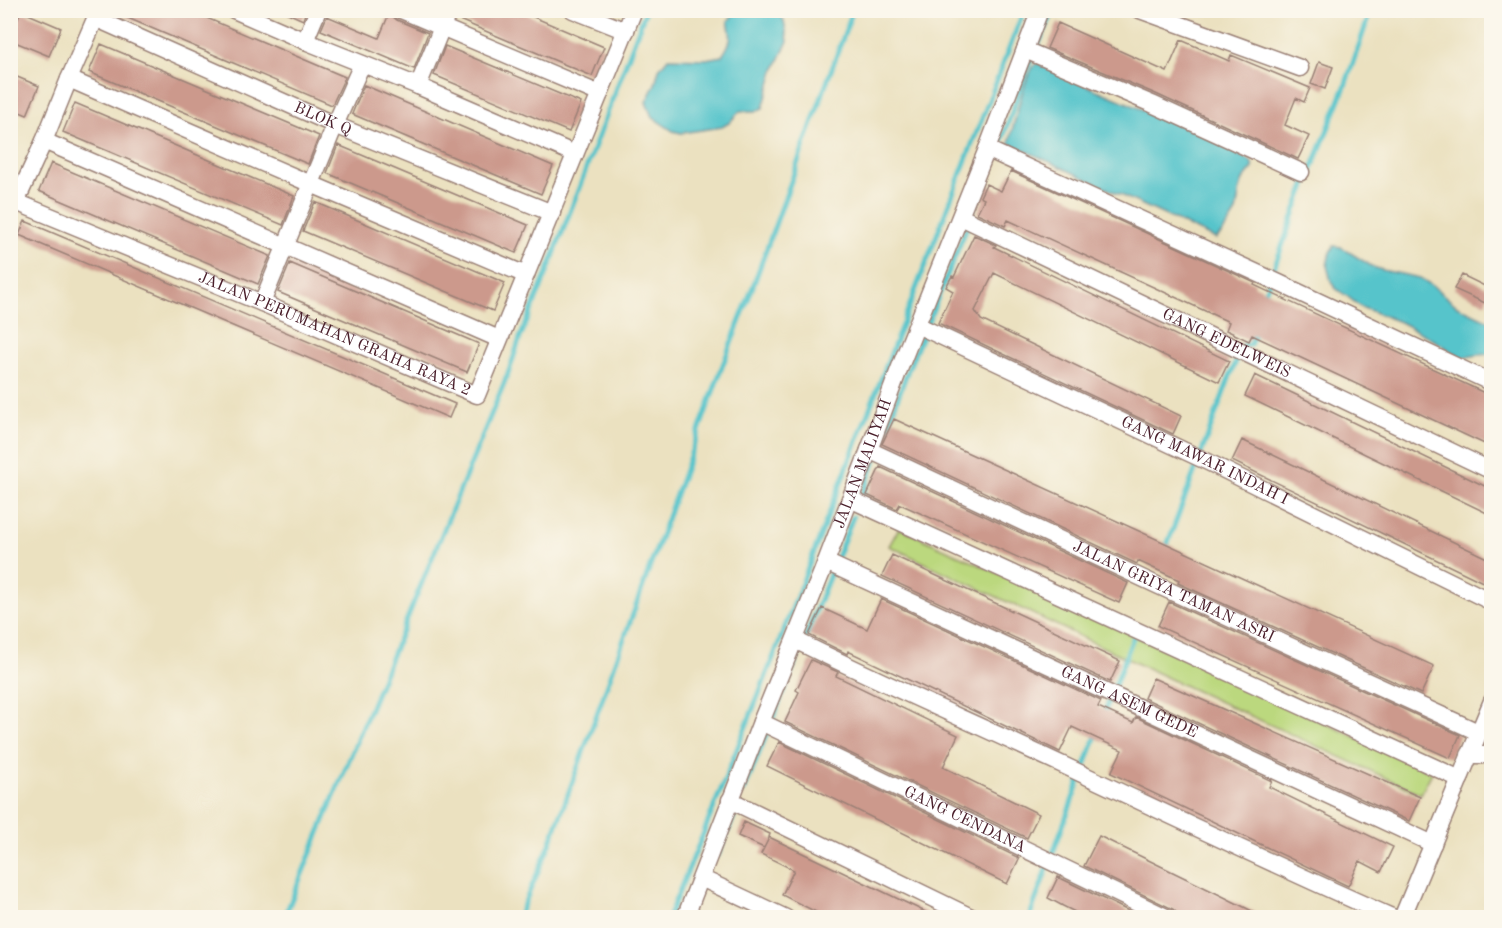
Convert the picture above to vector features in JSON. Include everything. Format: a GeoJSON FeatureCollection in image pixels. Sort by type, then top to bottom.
{"type":"FeatureCollection","features":[{"type":"Feature","properties":{"kind":"street"},"geometry":{"type":"LineString","coordinates":[[234,10],[575,154]]}},
{"type":"Feature","properties":{"kind":"street"},"geometry":{"type":"LineString","coordinates":[[305,41],[318,10]]}},
{"type":"Feature","properties":{"kind":"street"},"geometry":{"type":"LineString","coordinates":[[401,10],[600,94]]}},
{"type":"Feature","properties":{"kind":"street"},"geometry":{"type":"LineString","coordinates":[[418,86],[449,10]]}},
{"type":"Feature","properties":{"kind":"street"},"geometry":{"type":"LineString","coordinates":[[573,10],[626,31]]}},
{"type":"Feature","properties":{"kind":"street","name":"JALAN PERUMAHAN GRAHA RAYA 2"},"geometry":{"type":"LineString","coordinates":[[44,141],[16,202],[262,303],[477,395],[634,10]]}},
{"type":"Feature","properties":{"kind":"street","name":"JALAN MALIYAH"},"geometry":{"type":"LineString","coordinates":[[685,918],[707,880],[730,800],[766,725],[801,643],[857,501],[875,453],[898,372],[923,328],[995,153],[1032,53],[1040,10]]}},
{"type":"Feature","properties":{"kind":"street"},"geometry":{"type":"LineString","coordinates":[[1140,10],[1300,68]]}},
{"type":"Feature","properties":{"kind":"street"},"geometry":{"type":"LineString","coordinates":[[97,14],[44,141],[500,339]]}},
{"type":"Feature","properties":{"kind":"street","name":"BLOK Q"},"geometry":{"type":"LineString","coordinates":[[97,14],[335,124],[552,213]]}},
{"type":"Feature","properties":{"kind":"street"},"geometry":{"type":"LineString","coordinates":[[1032,53],[1152,104],[1301,172]]}},
{"type":"Feature","properties":{"kind":"street"},"geometry":{"type":"LineString","coordinates":[[262,303],[362,64]]}},
{"type":"Feature","properties":{"kind":"street"},"geometry":{"type":"LineString","coordinates":[[69,79],[526,275]]}},
{"type":"Feature","properties":{"kind":"street"},"geometry":{"type":"LineString","coordinates":[[995,153],[1491,383]]}},
{"type":"Feature","properties":{"kind":"street","name":"GANG EDELWEIS"},"geometry":{"type":"LineString","coordinates":[[966,219],[1491,471]]}},
{"type":"Feature","properties":{"kind":"street","name":"GANG MAWAR INDAH I"},"geometry":{"type":"LineString","coordinates":[[923,328],[1200,458],[1491,602]]}},
{"type":"Feature","properties":{"kind":"street","name":"JALAN GRIYA TAMAN ASRI"},"geometry":{"type":"LineString","coordinates":[[875,453],[1478,732]]}},
{"type":"Feature","properties":{"kind":"street"},"geometry":{"type":"LineString","coordinates":[[857,501],[1460,779]]}},
{"type":"Feature","properties":{"kind":"street","name":"GANG ASEM GEDE"},"geometry":{"type":"LineString","coordinates":[[830,570],[1431,848]]}},
{"type":"Feature","properties":{"kind":"street"},"geometry":{"type":"LineString","coordinates":[[801,643],[889,686],[1394,918]]}},
{"type":"Feature","properties":{"kind":"street"},"geometry":{"type":"LineString","coordinates":[[1402,918],[1491,700]]}},
{"type":"Feature","properties":{"kind":"street","name":"GANG CENDANA"},"geometry":{"type":"LineString","coordinates":[[766,725],[1168,918]]}},
{"type":"Feature","properties":{"kind":"street"},"geometry":{"type":"LineString","coordinates":[[1469,755],[1491,755]]}},
{"type":"Feature","properties":{"kind":"street"},"geometry":{"type":"LineString","coordinates":[[730,800],[973,918]]}},
{"type":"Feature","properties":{"kind":"street"},"geometry":{"type":"LineString","coordinates":[[707,880],[786,918]]}},
{"type":"Feature","properties":{"kind":"green space"},"geometry":{"type":"Polygon","coordinates":[[[899,528],[1432,772],[1421,794],[889,546],[899,528]]]}},
{"type":"Feature","properties":{"kind":"water"},"geometry":{"type":"Polygon","coordinates":[[[738,10],[778,11],[784,21],[788,41],[774,71],[763,108],[756,111],[740,111],[722,127],[681,133],[673,131],[652,117],[646,102],[659,69],[668,58],[706,59],[722,56],[730,39],[728,21],[738,10]]]}},
{"type":"Feature","properties":{"kind":"water"},"geometry":{"type":"Polygon","coordinates":[[[1037,63],[1203,135],[1251,161],[1253,168],[1243,180],[1236,212],[1223,232],[1216,239],[1009,143],[1024,87],[1037,63]]]}},
{"type":"Feature","properties":{"kind":"water"},"geometry":{"type":"Polygon","coordinates":[[[1334,246],[1341,247],[1373,267],[1420,278],[1457,306],[1491,322],[1491,354],[1462,358],[1400,322],[1361,307],[1335,288],[1331,281],[1327,266],[1334,246]]]}},
{"type":"Feature","properties":{"kind":"building"},"geometry":{"type":"Polygon","coordinates":[[[109,10],[188,10],[345,77],[332,105],[109,10]]]}},
{"type":"Feature","properties":{"kind":"building"},"geometry":{"type":"Polygon","coordinates":[[[281,10],[306,10],[303,20],[281,10]]]}},
{"type":"Feature","properties":{"kind":"building"},"geometry":{"type":"Polygon","coordinates":[[[459,10],[517,10],[604,47],[592,76],[457,19],[459,10]]]}},
{"type":"Feature","properties":{"kind":"building"},"geometry":{"type":"Polygon","coordinates":[[[21,11],[61,28],[49,56],[10,40],[21,11]]]}},
{"type":"Feature","properties":{"kind":"building"},"geometry":{"type":"Polygon","coordinates":[[[389,14],[397,20],[428,33],[414,69],[321,30],[327,16],[379,38],[389,14]]]}},
{"type":"Feature","properties":{"kind":"building"},"geometry":{"type":"Polygon","coordinates":[[[1058,23],[1167,72],[1181,40],[1229,61],[1231,55],[1310,88],[1304,102],[1296,98],[1285,125],[1309,136],[1298,159],[1156,94],[1047,48],[1058,23]]]}},
{"type":"Feature","properties":{"kind":"building"},"geometry":{"type":"Polygon","coordinates":[[[101,44],[319,136],[308,164],[89,72],[101,44]]]}},
{"type":"Feature","properties":{"kind":"building"},"geometry":{"type":"Polygon","coordinates":[[[445,46],[581,103],[569,132],[434,75],[445,46]]]}},
{"type":"Feature","properties":{"kind":"building"},"geometry":{"type":"Polygon","coordinates":[[[1319,62],[1333,67],[1325,89],[1311,84],[1319,62]]]}},
{"type":"Feature","properties":{"kind":"building"},"geometry":{"type":"Polygon","coordinates":[[[10,74],[39,86],[27,115],[10,108],[10,74]]]}},
{"type":"Feature","properties":{"kind":"building"},"geometry":{"type":"Polygon","coordinates":[[[364,85],[553,166],[541,194],[352,114],[364,85]]]}},
{"type":"Feature","properties":{"kind":"building"},"geometry":{"type":"Polygon","coordinates":[[[75,103],[294,196],[283,225],[63,132],[75,103]]]}},
{"type":"Feature","properties":{"kind":"building"},"geometry":{"type":"Polygon","coordinates":[[[338,145],[528,225],[516,253],[327,173],[338,145]]]}},
{"type":"Feature","properties":{"kind":"building"},"geometry":{"type":"Polygon","coordinates":[[[51,163],[270,256],[258,284],[39,191],[51,163]]]}},
{"type":"Feature","properties":{"kind":"building"},"geometry":{"type":"Polygon","coordinates":[[[1011,171],[1255,283],[1254,285],[1491,396],[1491,447],[1252,335],[1249,341],[1226,330],[1229,322],[1008,220],[1005,226],[977,213],[984,199],[980,197],[986,184],[1001,191],[1011,171]]]}},
{"type":"Feature","properties":{"kind":"building"},"geometry":{"type":"Polygon","coordinates":[[[315,202],[505,283],[493,311],[303,231],[315,202]]]}},
{"type":"Feature","properties":{"kind":"building"},"geometry":{"type":"Polygon","coordinates":[[[25,221],[455,404],[449,418],[19,235],[25,221]]]}},
{"type":"Feature","properties":{"kind":"building"},"geometry":{"type":"Polygon","coordinates":[[[974,235],[996,245],[994,247],[1229,361],[1219,382],[994,273],[975,311],[981,320],[1181,416],[1173,434],[938,323],[953,291],[946,287],[952,276],[954,277],[974,235]]]}},
{"type":"Feature","properties":{"kind":"building"},"geometry":{"type":"Polygon","coordinates":[[[290,263],[479,344],[467,372],[278,292],[290,263]]]}},
{"type":"Feature","properties":{"kind":"building"},"geometry":{"type":"Polygon","coordinates":[[[1462,275],[1491,289],[1485,303],[1454,289],[1462,275]]]}},
{"type":"Feature","properties":{"kind":"building"},"geometry":{"type":"Polygon","coordinates":[[[1255,375],[1491,489],[1491,515],[1245,396],[1255,375]]]}},
{"type":"Feature","properties":{"kind":"building"},"geometry":{"type":"Polygon","coordinates":[[[894,419],[1434,666],[1421,694],[882,444],[894,419]]]}},
{"type":"Feature","properties":{"kind":"building"},"geometry":{"type":"Polygon","coordinates":[[[1242,440],[1491,560],[1491,586],[1232,461],[1242,440]]]}},
{"type":"Feature","properties":{"kind":"building"},"geometry":{"type":"Polygon","coordinates":[[[880,467],[1128,583],[1119,603],[900,504],[897,509],[867,495],[880,467]]]}},
{"type":"Feature","properties":{"kind":"building"},"geometry":{"type":"Polygon","coordinates":[[[892,555],[1120,661],[1110,682],[882,576],[892,555]]]}},
{"type":"Feature","properties":{"kind":"building"},"geometry":{"type":"Polygon","coordinates":[[[881,599],[1101,701],[1098,707],[1133,723],[1136,717],[1272,781],[1269,787],[1393,847],[1381,872],[1360,861],[1348,886],[1111,773],[1122,750],[1072,727],[1060,752],[848,651],[847,654],[809,635],[822,608],[867,629],[881,599]]]}},
{"type":"Feature","properties":{"kind":"building"},"geometry":{"type":"Polygon","coordinates":[[[1169,602],[1460,735],[1450,758],[1158,626],[1169,602]]]}},
{"type":"Feature","properties":{"kind":"building"},"geometry":{"type":"Polygon","coordinates":[[[811,660],[838,672],[836,676],[958,735],[943,767],[1039,814],[1027,838],[785,722],[799,692],[796,690],[811,660]]]}},
{"type":"Feature","properties":{"kind":"building"},"geometry":{"type":"Polygon","coordinates":[[[1153,678],[1420,797],[1409,821],[1144,698],[1153,678]]]}},
{"type":"Feature","properties":{"kind":"building"},"geometry":{"type":"Polygon","coordinates":[[[779,742],[1017,857],[1019,859],[1007,884],[767,766],[779,742]]]}},
{"type":"Feature","properties":{"kind":"building"},"geometry":{"type":"Polygon","coordinates":[[[744,822],[770,834],[769,837],[938,918],[828,918],[782,895],[794,870],[761,854],[764,848],[738,836],[744,822]]]}},
{"type":"Feature","properties":{"kind":"building"},"geometry":{"type":"Polygon","coordinates":[[[1099,836],[1266,918],[1178,918],[1173,909],[1084,866],[1099,836]]]}},
{"type":"Feature","properties":{"kind":"building"},"geometry":{"type":"Polygon","coordinates":[[[1058,877],[1143,918],[1087,918],[1048,898],[1058,877]]]}},
{"type":"Feature","properties":{"kind":"waterway"},"geometry":{"type":"LineString","coordinates":[[284,918],[509,371],[646,10]]}},
{"type":"Feature","properties":{"kind":"waterway"},"geometry":{"type":"LineString","coordinates":[[518,918],[550,844],[853,10]]}},
{"type":"Feature","properties":{"kind":"waterway"},"geometry":{"type":"LineString","coordinates":[[668,918],[768,671],[1024,10]]}},
{"type":"Feature","properties":{"kind":"waterway"},"geometry":{"type":"LineString","coordinates":[[863,493],[908,370],[967,227],[976,198],[1004,135],[1027,69],[1054,10]]}},
{"type":"Feature","properties":{"kind":"waterway"},"geometry":{"type":"LineString","coordinates":[[1264,295],[1344,89],[1371,10]]}},
{"type":"Feature","properties":{"kind":"waterway"},"geometry":{"type":"LineString","coordinates":[[1166,548],[1230,376],[1243,345],[1250,345],[1256,331]]}},
{"type":"Feature","properties":{"kind":"waterway"},"geometry":{"type":"LineString","coordinates":[[744,791],[853,517]]}},
{"type":"Feature","properties":{"kind":"waterway"},"geometry":{"type":"LineString","coordinates":[[1103,716],[1133,638]]}},
{"type":"Feature","properties":{"kind":"waterway"},"geometry":{"type":"LineString","coordinates":[[1029,918],[1097,733]]}},
{"type":"Feature","properties":{"kind":"waterway"},"geometry":{"type":"LineString","coordinates":[[718,855],[734,816]]}}]}
